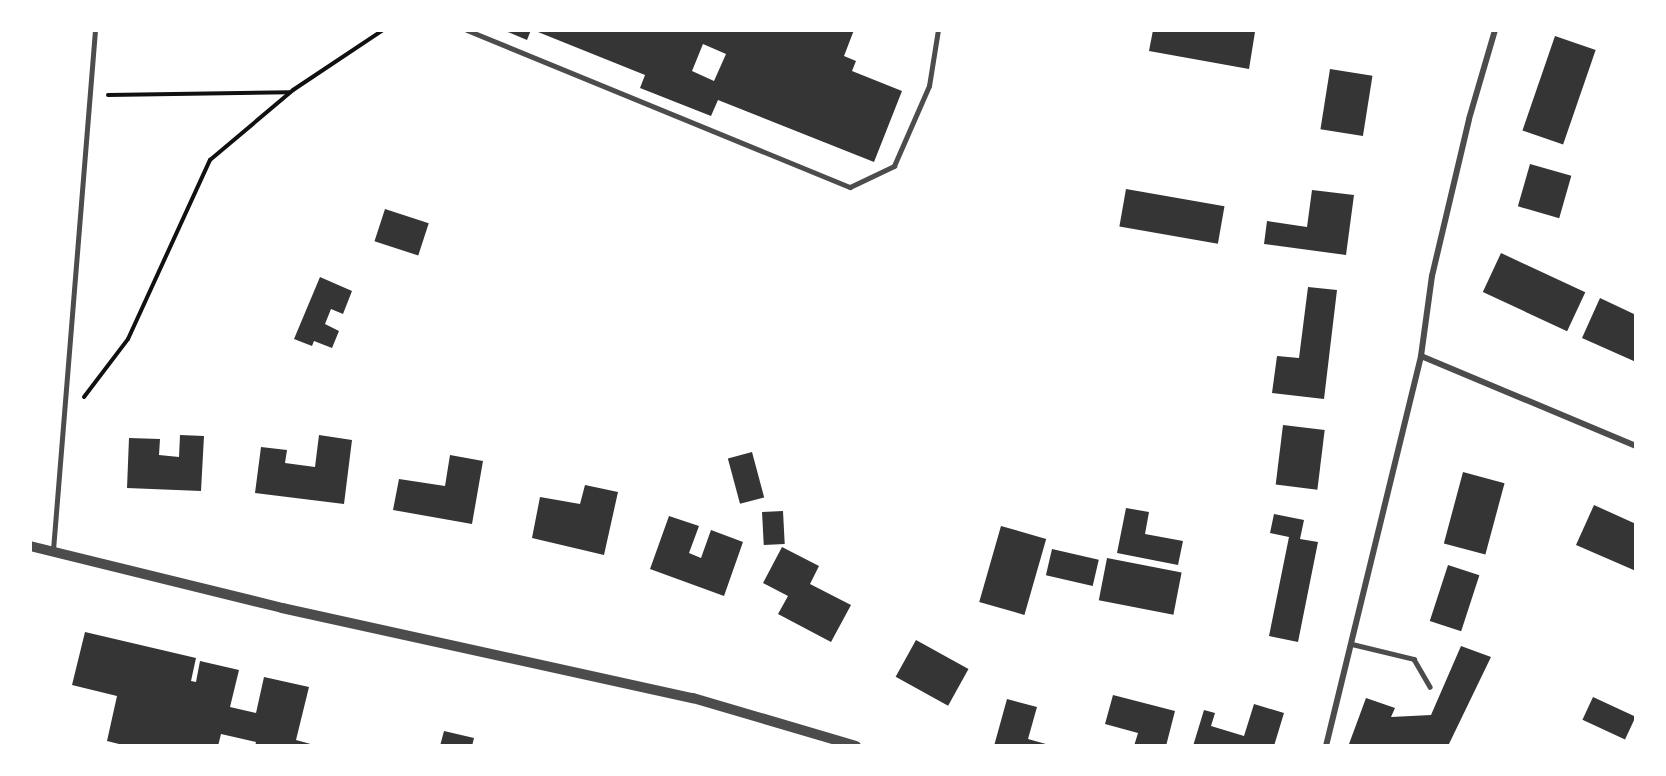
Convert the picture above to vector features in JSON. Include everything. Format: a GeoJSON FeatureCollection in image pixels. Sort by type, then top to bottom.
{"type":"FeatureCollection","features":[{"type":"Feature","properties":{"kind":"street"},"geometry":{"type":"LineString","coordinates":[[1326,746],[1421,356],[1434,265],[1469,119],[1495,30]]}},
{"type":"Feature","properties":{"kind":"street"},"geometry":{"type":"LineString","coordinates":[[1421,356],[1636,446]]}},
{"type":"Feature","properties":{"kind":"street"},"geometry":{"type":"LineString","coordinates":[[30,546],[693,698],[856,746]]}},
{"type":"Feature","properties":{"kind":"lane"},"geometry":{"type":"LineString","coordinates":[[53,553],[66,421],[95,30]]}},
{"type":"Feature","properties":{"kind":"lane"},"geometry":{"type":"LineString","coordinates":[[467,30],[850,187],[894,166],[929,86],[938,30]]}},
{"type":"Feature","properties":{"kind":"lane"},"geometry":{"type":"LineString","coordinates":[[1352,644],[1414,659],[1430,687]]}},
{"type":"Feature","properties":{"kind":"path"},"geometry":{"type":"LineString","coordinates":[[66,421],[128,339],[210,160],[290,92],[383,30]]}},
{"type":"Feature","properties":{"kind":"path"},"geometry":{"type":"LineString","coordinates":[[90,95],[290,92]]}},
{"type":"Feature","properties":{"kind":"building"},"geometry":{"type":"Polygon","coordinates":[[[503,30],[531,30],[527,40],[503,30]]]}},
{"type":"Feature","properties":{"kind":"building"},"geometry":{"type":"Polygon","coordinates":[[[533,30],[854,30],[844,56],[856,61],[852,71],[902,91],[874,162],[718,100],[711,116],[640,88],[645,75],[533,30]],[[703,44],[692,71],[714,81],[726,54],[703,44]]]}},
{"type":"Feature","properties":{"kind":"building"},"geometry":{"type":"Polygon","coordinates":[[[1153,30],[1255,32],[1249,69],[1149,51],[1153,30]]]}},
{"type":"Feature","properties":{"kind":"building"},"geometry":{"type":"Polygon","coordinates":[[[1555,36],[1596,50],[1563,145],[1522,131],[1555,36]]]}},
{"type":"Feature","properties":{"kind":"building"},"geometry":{"type":"Polygon","coordinates":[[[1330,69],[1372,76],[1363,136],[1320,129],[1330,69]]]}},
{"type":"Feature","properties":{"kind":"building"},"geometry":{"type":"Polygon","coordinates":[[[1530,164],[1571,176],[1559,218],[1518,206],[1530,164]]]}},
{"type":"Feature","properties":{"kind":"building"},"geometry":{"type":"Polygon","coordinates":[[[1126,189],[1224,206],[1218,244],[1119,226],[1126,189]]]}},
{"type":"Feature","properties":{"kind":"building"},"geometry":{"type":"Polygon","coordinates":[[[1312,190],[1354,195],[1346,255],[1264,244],[1267,221],[1307,227],[1312,190]]]}},
{"type":"Feature","properties":{"kind":"building"},"geometry":{"type":"Polygon","coordinates":[[[385,209],[429,223],[418,256],[374,241],[385,209]]]}},
{"type":"Feature","properties":{"kind":"building"},"geometry":{"type":"Polygon","coordinates":[[[1501,253],[1585,292],[1567,331],[1483,292],[1501,253]]]}},
{"type":"Feature","properties":{"kind":"building"},"geometry":{"type":"Polygon","coordinates":[[[320,277],[352,291],[343,314],[331,309],[325,324],[339,331],[332,348],[314,341],[312,346],[294,339],[320,277]]]}},
{"type":"Feature","properties":{"kind":"building"},"geometry":{"type":"Polygon","coordinates":[[[1308,287],[1337,290],[1324,399],[1272,393],[1277,356],[1299,358],[1308,287]]]}},
{"type":"Feature","properties":{"kind":"building"},"geometry":{"type":"Polygon","coordinates":[[[1600,298],[1636,315],[1636,362],[1582,338],[1600,298]]]}},
{"type":"Feature","properties":{"kind":"building"},"geometry":{"type":"Polygon","coordinates":[[[1283,425],[1325,430],[1317,490],[1276,485],[1283,425]]]}},
{"type":"Feature","properties":{"kind":"building"},"geometry":{"type":"Polygon","coordinates":[[[180,435],[204,436],[201,491],[127,488],[129,438],[160,439],[159,455],[179,457],[180,435]]]}},
{"type":"Feature","properties":{"kind":"building"},"geometry":{"type":"Polygon","coordinates":[[[319,435],[352,440],[344,504],[255,493],[261,447],[287,450],[285,463],[315,467],[319,435]]]}},
{"type":"Feature","properties":{"kind":"building"},"geometry":{"type":"Polygon","coordinates":[[[752,452],[764,497],[740,504],[728,458],[752,452]]]}},
{"type":"Feature","properties":{"kind":"building"},"geometry":{"type":"Polygon","coordinates":[[[450,455],[483,461],[472,524],[393,510],[399,479],[445,486],[450,455]]]}},
{"type":"Feature","properties":{"kind":"building"},"geometry":{"type":"Polygon","coordinates":[[[1463,472],[1505,483],[1485,555],[1444,543],[1463,472]]]}},
{"type":"Feature","properties":{"kind":"building"},"geometry":{"type":"Polygon","coordinates":[[[585,485],[618,492],[604,555],[532,538],[540,497],[580,504],[585,485]]]}},
{"type":"Feature","properties":{"kind":"building"},"geometry":{"type":"Polygon","coordinates":[[[1594,505],[1636,524],[1636,571],[1576,545],[1594,505]]]}},
{"type":"Feature","properties":{"kind":"building"},"geometry":{"type":"Polygon","coordinates":[[[1126,508],[1149,512],[1145,534],[1183,541],[1178,565],[1117,553],[1126,508]]]}},
{"type":"Feature","properties":{"kind":"building"},"geometry":{"type":"Polygon","coordinates":[[[783,511],[785,544],[764,545],[762,512],[783,511]]]}},
{"type":"Feature","properties":{"kind":"building"},"geometry":{"type":"Polygon","coordinates":[[[1274,514],[1304,520],[1300,539],[1318,542],[1298,642],[1269,636],[1289,537],[1270,533],[1274,514]]]}},
{"type":"Feature","properties":{"kind":"building"},"geometry":{"type":"Polygon","coordinates":[[[669,516],[699,526],[689,553],[701,558],[711,530],[743,542],[724,596],[650,569],[669,516]]]}},
{"type":"Feature","properties":{"kind":"building"},"geometry":{"type":"Polygon","coordinates":[[[1001,526],[1046,539],[1024,615],[979,602],[1001,526]]]}},
{"type":"Feature","properties":{"kind":"building"},"geometry":{"type":"Polygon","coordinates":[[[782,547],[819,566],[810,584],[851,605],[831,642],[778,614],[788,596],[763,583],[782,547]]]}},
{"type":"Feature","properties":{"kind":"building"},"geometry":{"type":"Polygon","coordinates":[[[1052,549],[1099,560],[1093,586],[1046,575],[1052,549]]]}},
{"type":"Feature","properties":{"kind":"building"},"geometry":{"type":"Polygon","coordinates":[[[1107,558],[1182,573],[1173,615],[1099,600],[1107,558]]]}},
{"type":"Feature","properties":{"kind":"building"},"geometry":{"type":"Polygon","coordinates":[[[1448,565],[1479,575],[1461,631],[1430,621],[1448,565]]]}},
{"type":"Feature","properties":{"kind":"building"},"geometry":{"type":"Polygon","coordinates":[[[85,632],[196,658],[191,681],[196,682],[200,661],[239,670],[230,707],[256,713],[264,677],[309,687],[296,740],[318,746],[255,746],[256,742],[221,734],[218,746],[127,746],[107,741],[117,696],[72,685],[85,632]]]}},
{"type":"Feature","properties":{"kind":"building"},"geometry":{"type":"Polygon","coordinates":[[[916,640],[968,669],[948,706],[896,677],[916,640]]]}},
{"type":"Feature","properties":{"kind":"building"},"geometry":{"type":"Polygon","coordinates":[[[1461,646],[1491,657],[1448,746],[1349,744],[1366,698],[1395,708],[1391,717],[1431,715],[1461,646]]]}},
{"type":"Feature","properties":{"kind":"building"},"geometry":{"type":"Polygon","coordinates":[[[1113,695],[1175,711],[1166,746],[1134,746],[1138,733],[1105,724],[1113,695]]]}},
{"type":"Feature","properties":{"kind":"building"},"geometry":{"type":"Polygon","coordinates":[[[1593,697],[1636,717],[1625,740],[1582,720],[1593,697]]]}},
{"type":"Feature","properties":{"kind":"building"},"geometry":{"type":"Polygon","coordinates":[[[1007,699],[1037,707],[1028,739],[1053,746],[994,746],[1007,699]]]}},
{"type":"Feature","properties":{"kind":"building"},"geometry":{"type":"Polygon","coordinates":[[[1254,704],[1284,713],[1274,746],[1193,746],[1204,710],[1215,713],[1211,726],[1244,736],[1254,704]]]}},
{"type":"Feature","properties":{"kind":"building"},"geometry":{"type":"Polygon","coordinates":[[[444,731],[474,738],[472,746],[440,746],[444,731]]]}}]}
